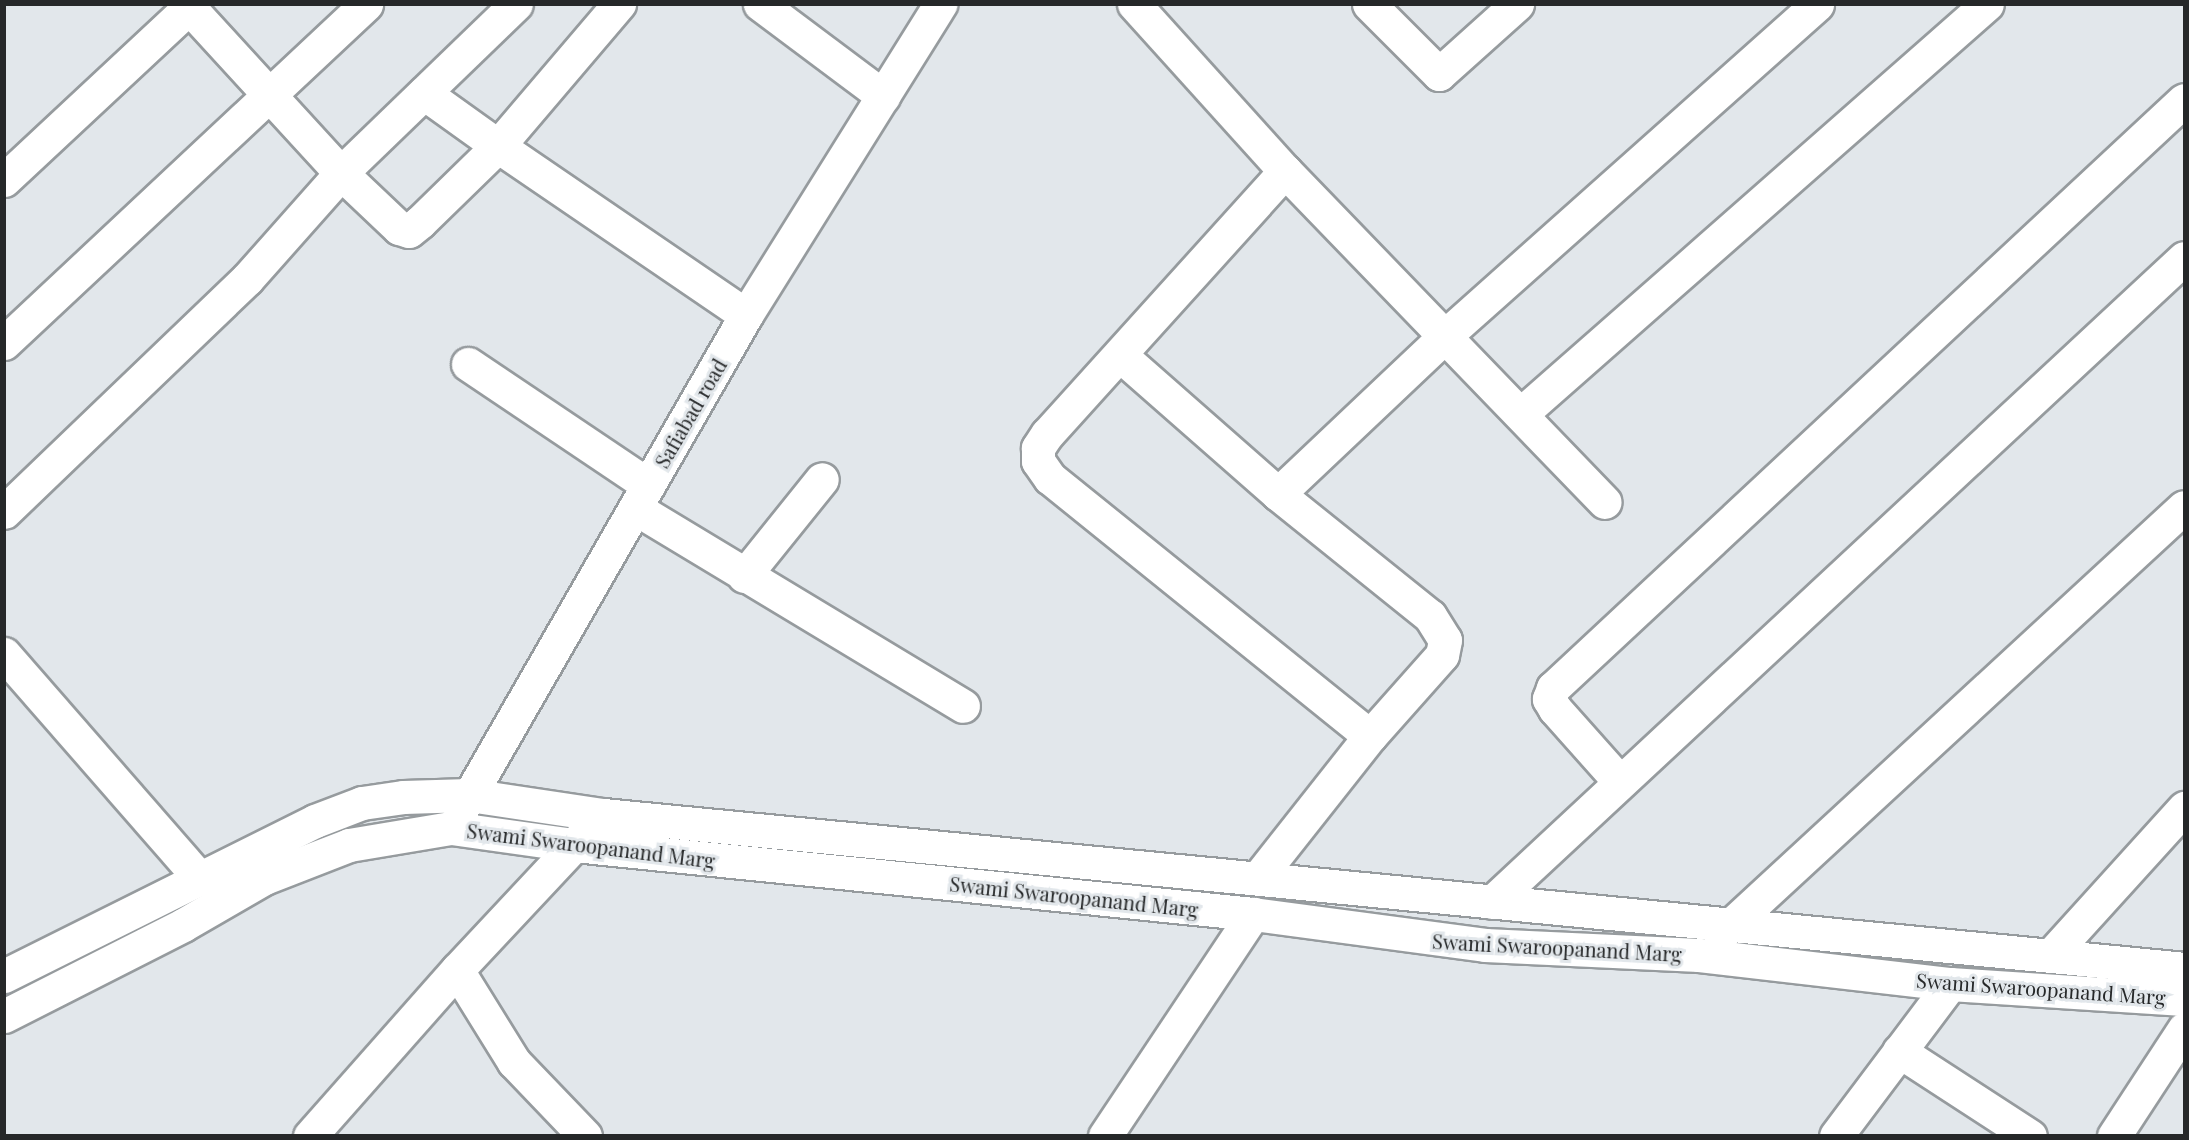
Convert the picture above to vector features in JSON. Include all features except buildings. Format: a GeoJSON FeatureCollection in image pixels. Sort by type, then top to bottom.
{"type":"FeatureCollection","features":[{"type":"Feature","properties":{"kind":"street"},"geometry":{"type":"LineString","coordinates":[[4,343],[366,4]]}},
{"type":"Feature","properties":{"kind":"street"},"geometry":{"type":"LineString","coordinates":[[4,512],[247,279],[341,173],[516,4]]}},
{"type":"Feature","properties":{"kind":"street"},"geometry":{"type":"LineString","coordinates":[[4,180],[190,6],[341,173],[389,222],[409,231],[498,146],[619,4]]}},
{"type":"Feature","properties":{"kind":"street"},"geometry":{"type":"LineString","coordinates":[[760,4],[883,96]]}},
{"type":"Feature","properties":{"kind":"street","name":"Safiabad road"},"geometry":{"type":"LineString","coordinates":[[451,828],[746,315],[940,4]]}},
{"type":"Feature","properties":{"kind":"street"},"geometry":{"type":"LineString","coordinates":[[1134,4],[1286,171],[1522,413],[1605,502]]}},
{"type":"Feature","properties":{"kind":"street"},"geometry":{"type":"LineString","coordinates":[[1369,4],[1439,74],[1517,4]]}},
{"type":"Feature","properties":{"kind":"street"},"geometry":{"type":"LineString","coordinates":[[1278,494],[1446,335],[1817,4]]}},
{"type":"Feature","properties":{"kind":"street"},"geometry":{"type":"LineString","coordinates":[[1522,413],[1986,4]]}},
{"type":"Feature","properties":{"kind":"street"},"geometry":{"type":"LineString","coordinates":[[424,93],[746,315]]}},
{"type":"Feature","properties":{"kind":"street"},"geometry":{"type":"LineString","coordinates":[[1620,782],[1555,709],[1549,699],[1553,688],[2184,100]]}},
{"type":"Feature","properties":{"kind":"street"},"geometry":{"type":"LineString","coordinates":[[1286,171],[1047,434],[1038,448],[1044,470],[1050,478],[1370,736]]}},
{"type":"Feature","properties":{"kind":"street"},"geometry":{"type":"LineString","coordinates":[[1492,902],[2184,258]]}},
{"type":"Feature","properties":{"kind":"street"},"geometry":{"type":"LineString","coordinates":[[1120,356],[1278,494],[1430,616],[1445,640],[1442,655],[1370,736],[1258,878]]}},
{"type":"Feature","properties":{"kind":"street"},"geometry":{"type":"LineString","coordinates":[[468,364],[744,576],[963,706]]}},
{"type":"Feature","properties":{"kind":"street"},"geometry":{"type":"LineString","coordinates":[[744,576],[822,480]]}},
{"type":"Feature","properties":{"kind":"street"},"geometry":{"type":"LineString","coordinates":[[1699,955],[2184,507]]}},
{"type":"Feature","properties":{"kind":"street"},"geometry":{"type":"LineString","coordinates":[[4,654],[200,879]]}},
{"type":"Feature","properties":{"kind":"street","name":"Swami Swaroopanand Marg"},"geometry":{"type":"LineString","coordinates":[[4,976],[315,821],[362,803],[403,797],[469,795],[603,815],[2184,969]]}},
{"type":"Feature","properties":{"kind":"street"},"geometry":{"type":"LineString","coordinates":[[2050,956],[2184,808]]}},
{"type":"Feature","properties":{"kind":"street"},"geometry":{"type":"LineString","coordinates":[[310,1136],[457,970],[603,815]]}},
{"type":"Feature","properties":{"kind":"street","name":"Swami Swaroopanand Marg"},"geometry":{"type":"LineString","coordinates":[[4,1016],[183,925],[264,878],[349,845],[451,828],[574,845],[1253,914],[1485,945],[1699,955],[1950,984],[2184,999]]}},
{"type":"Feature","properties":{"kind":"street"},"geometry":{"type":"LineString","coordinates":[[1105,1136],[1253,914]]}},
{"type":"Feature","properties":{"kind":"street"},"geometry":{"type":"LineString","coordinates":[[457,970],[514,1062],[585,1136]]}},
{"type":"Feature","properties":{"kind":"street"},"geometry":{"type":"LineString","coordinates":[[1836,1136],[1950,984]]}},
{"type":"Feature","properties":{"kind":"street"},"geometry":{"type":"LineString","coordinates":[[2114,1136],[2184,1029]]}},
{"type":"Feature","properties":{"kind":"street"},"geometry":{"type":"LineString","coordinates":[[1899,1051],[2030,1136]]}}]}
